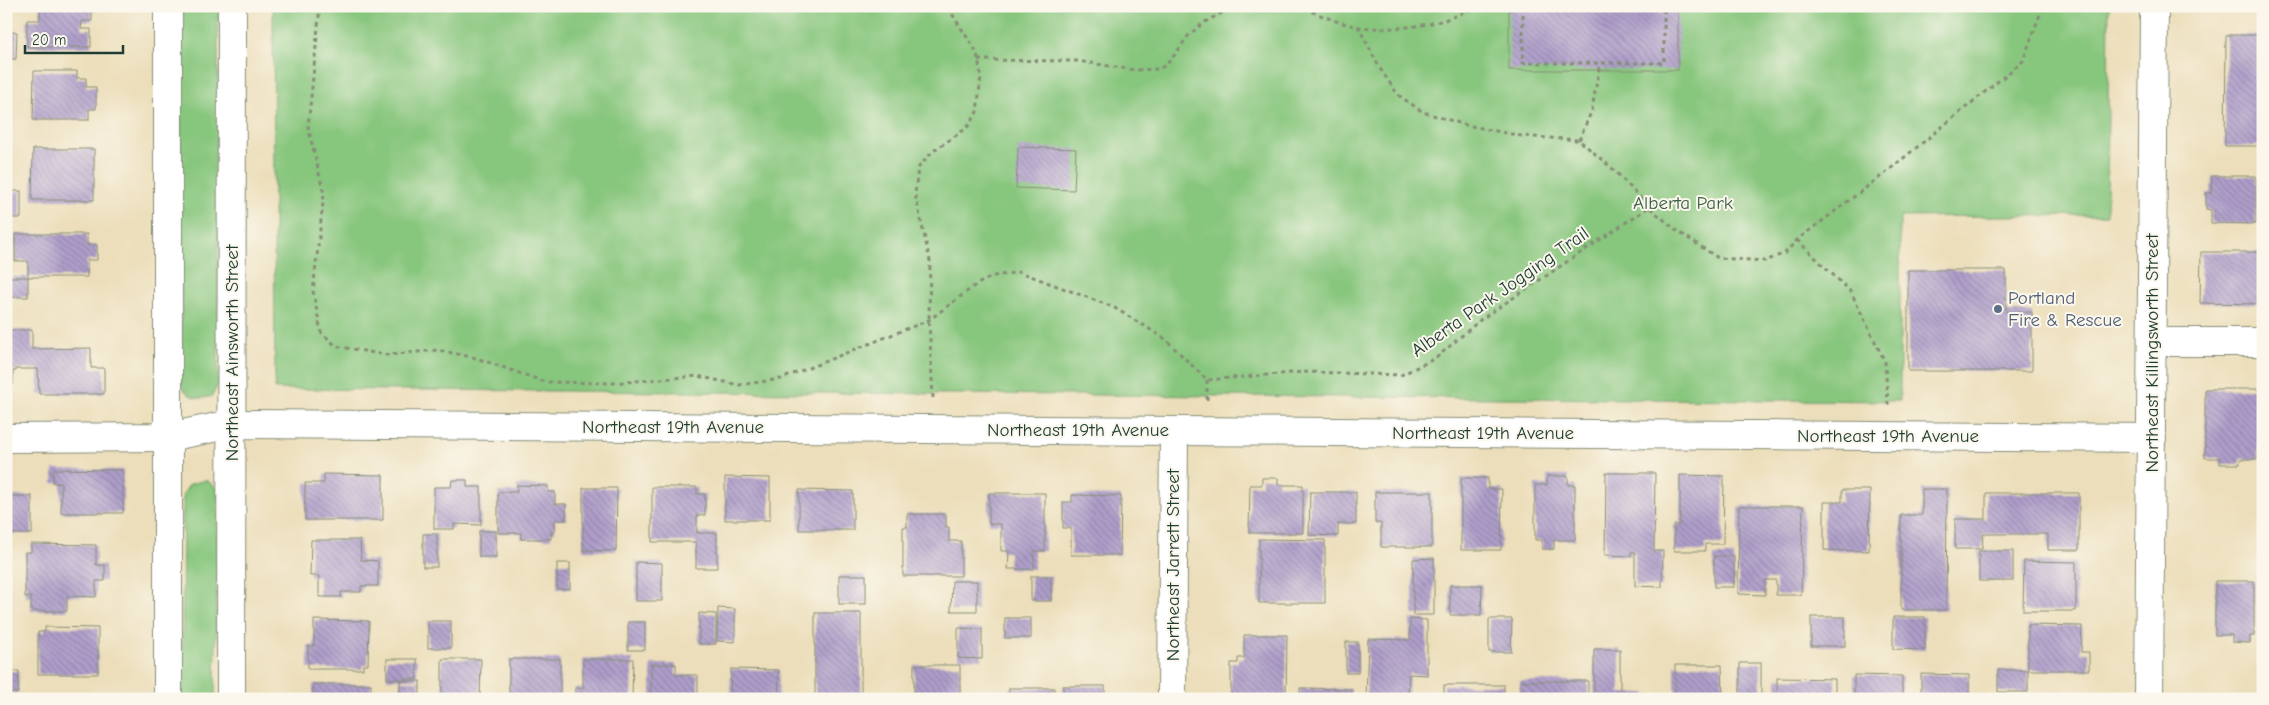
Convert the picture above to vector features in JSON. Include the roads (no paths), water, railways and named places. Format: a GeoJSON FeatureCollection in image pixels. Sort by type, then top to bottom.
{"type":"FeatureCollection","features":[{"type":"Feature","properties":{"kind":"street"},"geometry":{"type":"LineString","coordinates":[[168,6],[168,699]]}},
{"type":"Feature","properties":{"kind":"street","name":"Northeast Ainsworth Street"},"geometry":{"type":"LineString","coordinates":[[231,699],[232,6]]}},
{"type":"Feature","properties":{"kind":"street","name":"Northeast Killingsworth Street"},"geometry":{"type":"LineString","coordinates":[[2149,699],[2154,6]]}},
{"type":"Feature","properties":{"kind":"street"},"geometry":{"type":"LineString","coordinates":[[2152,342],[2263,342]]}},
{"type":"Feature","properties":{"kind":"street","name":"Northeast 19th Avenue"},"geometry":{"type":"LineString","coordinates":[[6,438],[168,437],[232,424],[2152,438]]}},
{"type":"Feature","properties":{"kind":"street","name":"Northeast Jarrett Street"},"geometry":{"type":"LineString","coordinates":[[1172,699],[1174,431]]}},
{"type":"Feature","properties":{"kind":"place","name":"Portland Fire & Rescue"},"geometry":{"type":"Point","coordinates":[1998,309]}},
{"type":"Feature","properties":{"kind":"park label","name":"Alberta Park"},"geometry":{"type":"Point","coordinates":[1683,203]}}]}
